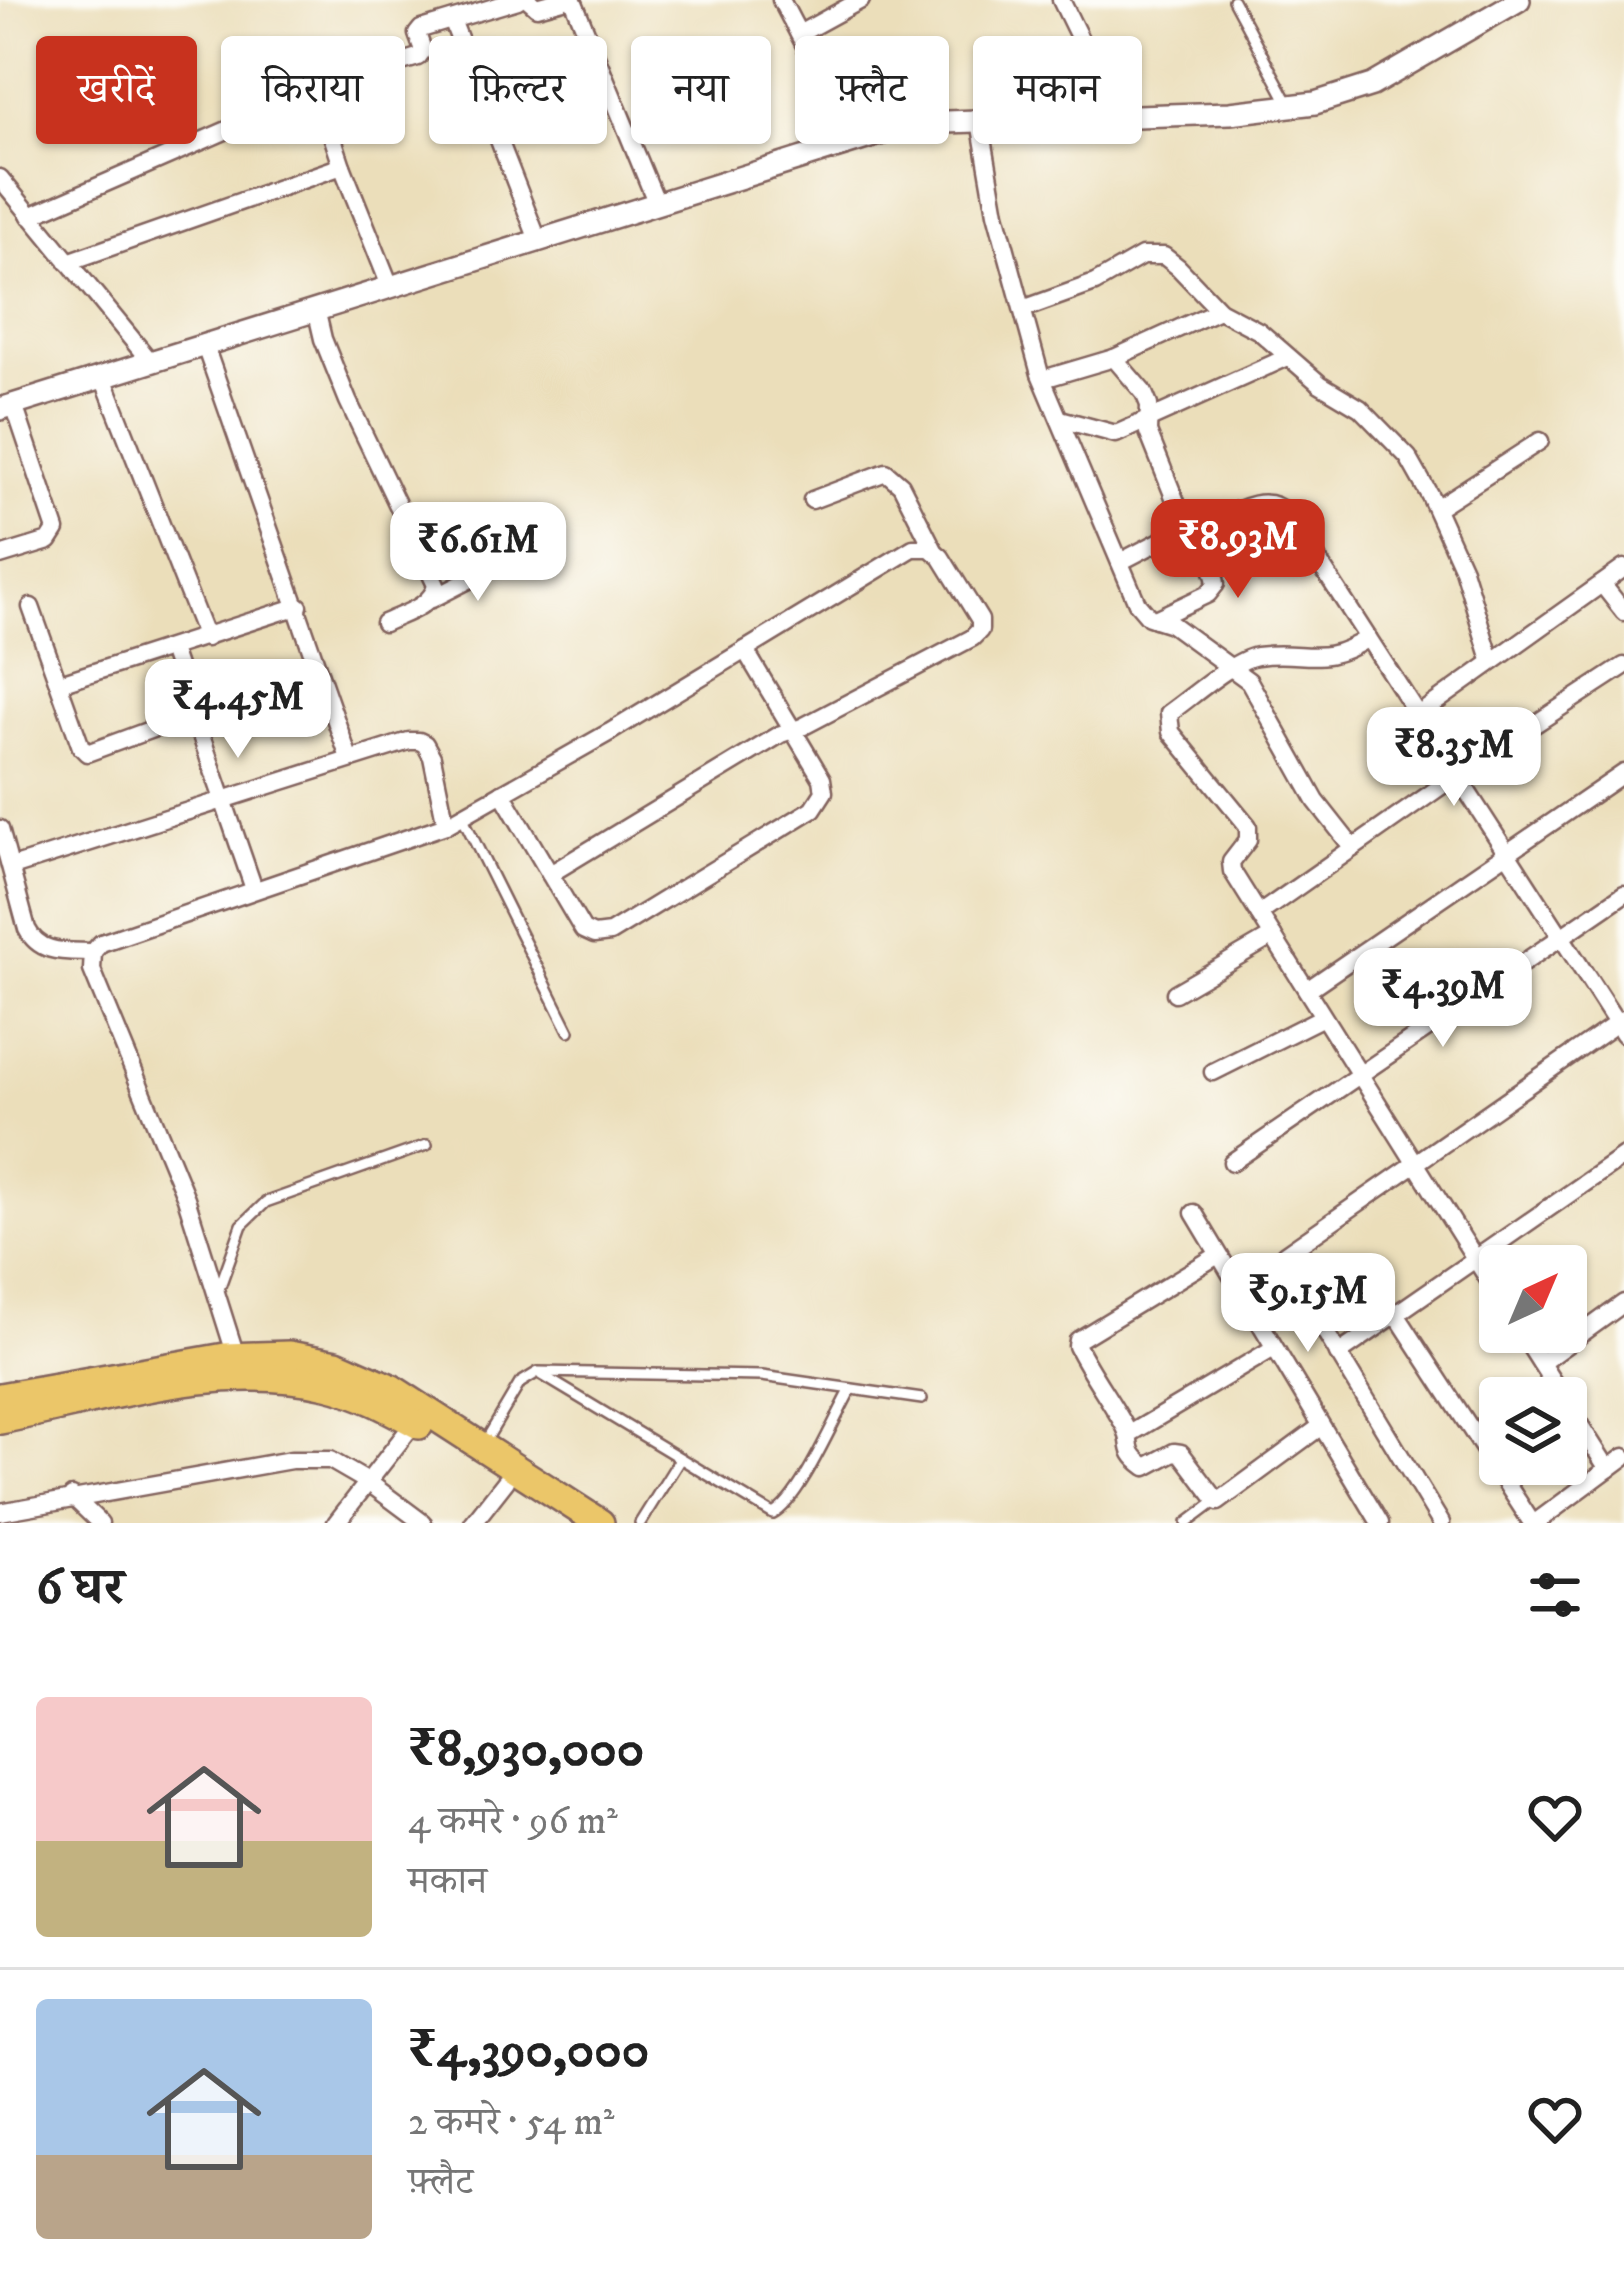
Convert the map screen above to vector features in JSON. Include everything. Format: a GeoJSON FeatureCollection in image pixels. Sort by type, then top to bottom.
{"type":"FeatureCollection","features":[{"type":"Feature","properties":{"kind":"main road"},"geometry":{"type":"LineString","coordinates":[[0,1397],[236,1356],[290,1354],[335,1364],[392,1388],[600,1523]]}},
{"type":"Feature","properties":{"kind":"main road"},"geometry":{"type":"LineString","coordinates":[[0,1420],[197,1380],[272,1376],[330,1385],[414,1423],[568,1523]]}},
{"type":"Feature","properties":{"kind":"street"},"geometry":{"type":"LineString","coordinates":[[405,60],[423,50],[418,32],[518,0]]}},
{"type":"Feature","properties":{"kind":"street"},"geometry":{"type":"LineString","coordinates":[[530,0],[537,7],[563,0]]}},
{"type":"Feature","properties":{"kind":"street"},"geometry":{"type":"LineString","coordinates":[[573,0],[657,203]]}},
{"type":"Feature","properties":{"kind":"street"},"geometry":{"type":"LineString","coordinates":[[782,0],[799,34],[861,0]]}},
{"type":"Feature","properties":{"kind":"street"},"geometry":{"type":"LineString","coordinates":[[1061,0],[1079,36]]}},
{"type":"Feature","properties":{"kind":"street"},"geometry":{"type":"LineString","coordinates":[[1142,115],[1315,103],[1372,85],[1520,0]]}},
{"type":"Feature","properties":{"kind":"street"},"geometry":{"type":"LineString","coordinates":[[452,20],[538,240]]}},
{"type":"Feature","properties":{"kind":"street"},"geometry":{"type":"LineString","coordinates":[[30,216],[221,132]]}},
{"type":"Feature","properties":{"kind":"street"},"geometry":{"type":"LineString","coordinates":[[335,144],[390,286]]}},
{"type":"Feature","properties":{"kind":"street"},"geometry":{"type":"LineString","coordinates":[[0,556],[49,541],[56,530],[7,407],[849,144]]}},
{"type":"Feature","properties":{"kind":"street"},"geometry":{"type":"LineString","coordinates":[[984,144],[996,213],[1043,380],[1137,603],[1154,619],[1172,624],[1255,689],[1312,795],[1353,848]]}},
{"type":"Feature","properties":{"kind":"street"},"geometry":{"type":"LineString","coordinates":[[68,262],[342,166]]}},
{"type":"Feature","properties":{"kind":"street"},"geometry":{"type":"LineString","coordinates":[[0,178],[148,360]]}},
{"type":"Feature","properties":{"kind":"street"},"geometry":{"type":"LineString","coordinates":[[1023,309],[1095,283],[1153,254],[1178,267],[1219,310],[1259,331],[1320,384],[1360,408],[1408,458],[1436,508],[1478,610],[1491,660]]}},
{"type":"Feature","properties":{"kind":"street"},"geometry":{"type":"LineString","coordinates":[[316,308],[348,401],[434,578],[437,590],[431,599]]}},
{"type":"Feature","properties":{"kind":"street"},"geometry":{"type":"LineString","coordinates":[[1043,380],[1114,358],[1219,310]]}},
{"type":"Feature","properties":{"kind":"street"},"geometry":{"type":"LineString","coordinates":[[204,343],[350,758]]}},
{"type":"Feature","properties":{"kind":"street"},"geometry":{"type":"LineString","coordinates":[[1060,419],[1112,435],[1288,357]]}},
{"type":"Feature","properties":{"kind":"street"},"geometry":{"type":"LineString","coordinates":[[1114,358],[1144,393],[1148,432],[1181,518],[1194,525],[1200,548],[1216,575],[1208,594],[1154,619]]}},
{"type":"Feature","properties":{"kind":"street"},"geometry":{"type":"LineString","coordinates":[[102,375],[206,638]]}},
{"type":"Feature","properties":{"kind":"street"},"geometry":{"type":"LineString","coordinates":[[1436,508],[1540,441]]}},
{"type":"Feature","properties":{"kind":"street"},"geometry":{"type":"LineString","coordinates":[[550,874],[781,734],[977,634],[980,620],[935,552],[901,485],[886,472],[812,500]]}},
{"type":"Feature","properties":{"kind":"street"},"geometry":{"type":"LineString","coordinates":[[1120,562],[1194,525],[1263,501],[1288,514],[1622,1025],[1285,1254],[1285,1265],[1441,1523]]}},
{"type":"Feature","properties":{"kind":"street"},"geometry":{"type":"LineString","coordinates":[[236,1356],[186,1198],[92,970],[93,952],[107,938],[454,821],[913,548],[924,546],[935,552]]}},
{"type":"Feature","properties":{"kind":"street"},"geometry":{"type":"LineString","coordinates":[[384,622],[502,563]]}},
{"type":"Feature","properties":{"kind":"street"},"geometry":{"type":"LineString","coordinates":[[1418,715],[1624,568]]}},
{"type":"Feature","properties":{"kind":"street"},"geometry":{"type":"LineString","coordinates":[[1602,584],[1624,612]]}},
{"type":"Feature","properties":{"kind":"street"},"geometry":{"type":"LineString","coordinates":[[60,683],[299,606]]}},
{"type":"Feature","properties":{"kind":"street"},"geometry":{"type":"LineString","coordinates":[[31,608],[86,753],[275,684]]}},
{"type":"Feature","properties":{"kind":"street"},"geometry":{"type":"LineString","coordinates":[[1368,638],[1342,654],[1258,656],[1230,667],[1169,713],[1167,722],[1248,826],[1248,840],[1231,866],[1479,1264]]}},
{"type":"Feature","properties":{"kind":"street"},"geometry":{"type":"LineString","coordinates":[[171,650],[254,889]]}},
{"type":"Feature","properties":{"kind":"street"},"geometry":{"type":"LineString","coordinates":[[502,793],[583,930],[594,935],[610,933],[813,809],[824,792],[822,779],[795,729],[745,650]]}},
{"type":"Feature","properties":{"kind":"street"},"geometry":{"type":"LineString","coordinates":[[1259,914],[1456,775],[1624,666]]}},
{"type":"Feature","properties":{"kind":"street"},"geometry":{"type":"LineString","coordinates":[[12,867],[410,741],[425,744],[454,821]]}},
{"type":"Feature","properties":{"kind":"street"},"geometry":{"type":"LineString","coordinates":[[1307,990],[1624,773]]}},
{"type":"Feature","properties":{"kind":"street"},"geometry":{"type":"LineString","coordinates":[[0,829],[34,943],[47,949],[93,952]]}},
{"type":"Feature","properties":{"kind":"street"},"geometry":{"type":"LineString","coordinates":[[1232,1162],[1624,894]]}},
{"type":"Feature","properties":{"kind":"street"},"geometry":{"type":"LineString","coordinates":[[1175,993],[1273,936]]}},
{"type":"Feature","properties":{"kind":"street"},"geometry":{"type":"LineString","coordinates":[[1214,1072],[1323,1017]]}},
{"type":"Feature","properties":{"kind":"street"},"geometry":{"type":"LineString","coordinates":[[1338,1354],[1624,1156]]}},
{"type":"Feature","properties":{"kind":"street"},"geometry":{"type":"LineString","coordinates":[[1194,1213],[1380,1523]]}},
{"type":"Feature","properties":{"kind":"street"},"geometry":{"type":"LineString","coordinates":[[1218,1255],[1078,1340],[1092,1376],[1129,1435],[1128,1448],[1146,1467],[1174,1452],[1180,1454],[1215,1502],[1320,1427]]}},
{"type":"Feature","properties":{"kind":"street"},"geometry":{"type":"LineString","coordinates":[[1540,1363],[1624,1304]]}},
{"type":"Feature","properties":{"kind":"street"},"geometry":{"type":"LineString","coordinates":[[1396,1314],[1534,1523],[1624,1456]]}},
{"type":"Feature","properties":{"kind":"street"},"geometry":{"type":"LineString","coordinates":[[1129,1435],[1274,1348]]}},
{"type":"Feature","properties":{"kind":"street"},"geometry":{"type":"LineString","coordinates":[[1534,1353],[1549,1377]]}},
{"type":"Feature","properties":{"kind":"street"},"geometry":{"type":"LineString","coordinates":[[336,1523],[414,1423]]}},
{"type":"Feature","properties":{"kind":"street"},"geometry":{"type":"LineString","coordinates":[[1587,1437],[1608,1469]]}},
{"type":"Feature","properties":{"kind":"street"},"geometry":{"type":"LineString","coordinates":[[0,1511],[291,1460],[330,1460],[422,1523]]}},
{"type":"Feature","properties":{"kind":"street"},"geometry":{"type":"LineString","coordinates":[[473,1523],[506,1481]]}},
{"type":"Feature","properties":{"kind":"street"},"geometry":{"type":"LineString","coordinates":[[72,1496],[100,1523]]}},
{"type":"Feature","properties":{"kind":"lane"},"geometry":{"type":"LineString","coordinates":[[1233,0],[1290,106]]}},
{"type":"Feature","properties":{"kind":"lane"},"geometry":{"type":"LineString","coordinates":[[454,821],[569,1031]]}},
{"type":"Feature","properties":{"kind":"lane"},"geometry":{"type":"LineString","coordinates":[[218,1292],[242,1225],[266,1202],[428,1145]]}},
{"type":"Feature","properties":{"kind":"lane"},"geometry":{"type":"LineString","coordinates":[[482,1447],[520,1383],[538,1372],[762,1376],[922,1400]]}},
{"type":"Feature","properties":{"kind":"lane"},"geometry":{"type":"LineString","coordinates":[[538,1372],[768,1513],[776,1513],[795,1490],[850,1389]]}},
{"type":"Feature","properties":{"kind":"lane"},"geometry":{"type":"LineString","coordinates":[[640,1523],[680,1459]]}},
{"type":"Feature","properties":{"kind":"lane"},"geometry":{"type":"LineString","coordinates":[[1187,1523],[1215,1502]]}}]}
